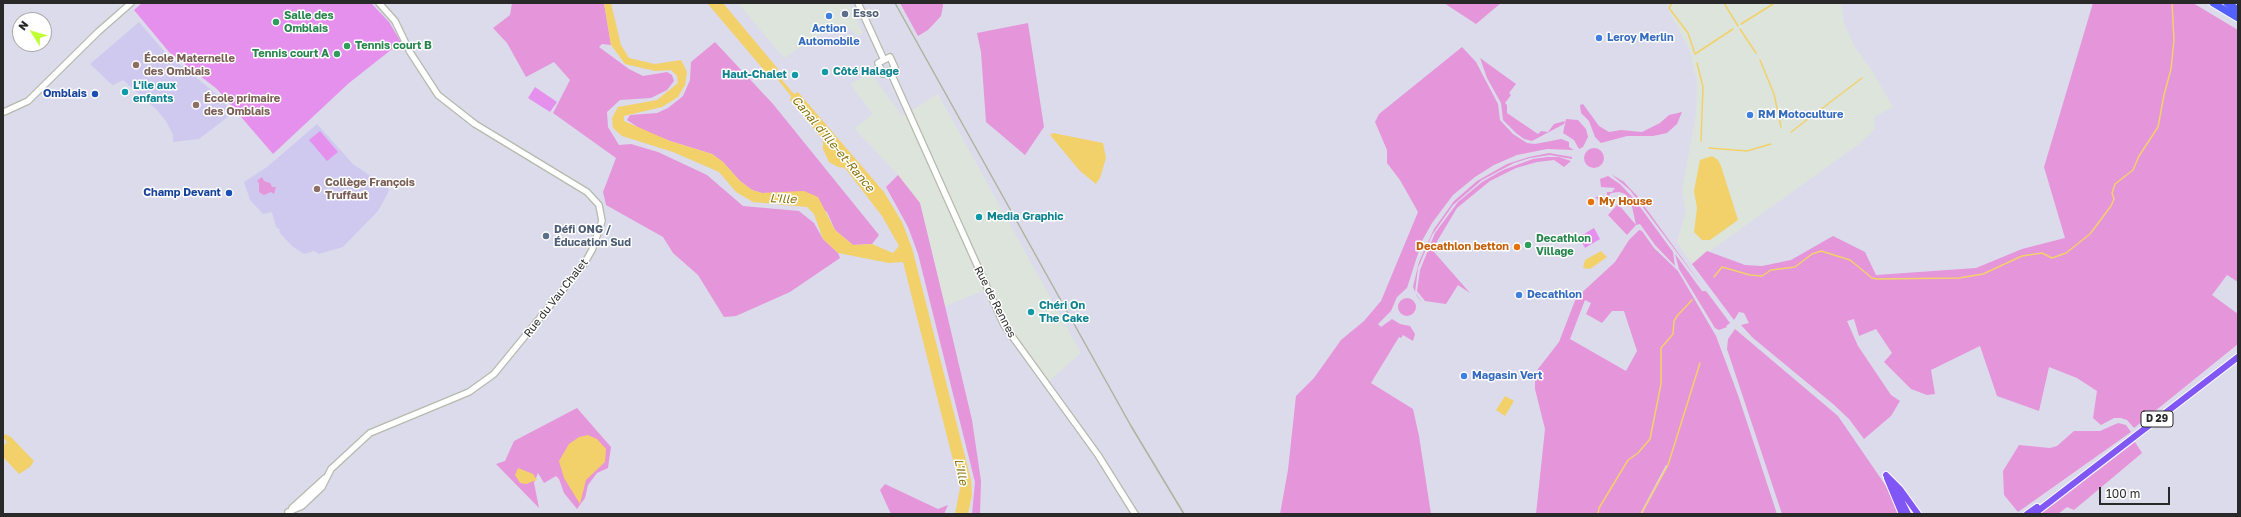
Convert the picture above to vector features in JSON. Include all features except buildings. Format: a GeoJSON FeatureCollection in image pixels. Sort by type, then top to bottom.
{"type":"FeatureCollection","features":[{"type":"Feature","properties":{"kind":"highway"},"geometry":{"type":"LineString","coordinates":[[2213,3],[2238,18]]}},
{"type":"Feature","properties":{"kind":"highway"},"geometry":{"type":"LineString","coordinates":[[2226,3],[2238,10]]}},
{"type":"Feature","properties":{"kind":"main road","name":"D 29"},"geometry":{"type":"LineString","coordinates":[[2034,514],[2238,357]]}},
{"type":"Feature","properties":{"kind":"main road"},"geometry":{"type":"LineString","coordinates":[[1886,475],[1902,514]]}},
{"type":"Feature","properties":{"kind":"main road"},"geometry":{"type":"LineString","coordinates":[[1886,475],[1901,497],[1908,514]]}},
{"type":"Feature","properties":{"kind":"main road"},"geometry":{"type":"LineString","coordinates":[[1886,475],[1900,489],[1918,514]]}},
{"type":"Feature","properties":{"kind":"main road"},"geometry":{"type":"LineString","coordinates":[[2027,514],[2062,491]]}},
{"type":"Feature","properties":{"kind":"street"},"geometry":{"type":"LineString","coordinates":[[4,113],[28,101],[98,32],[131,3]]}},
{"type":"Feature","properties":{"kind":"street","name":"Rue du Vau Chalet"},"geometry":{"type":"LineString","coordinates":[[287,513],[302,506],[318,490],[329,473],[346,454],[376,430],[469,392],[494,374],[584,264],[592,250],[602,221],[599,205],[587,192],[475,124],[438,95],[410,52],[395,21],[378,3]]}},
{"type":"Feature","properties":{"kind":"street"},"geometry":{"type":"LineString","coordinates":[[858,3],[884,60],[878,63],[883,74],[890,71]]}},
{"type":"Feature","properties":{"kind":"street","name":"Rue de Rennes"},"geometry":{"type":"LineString","coordinates":[[884,60],[890,57],[895,68],[890,71],[1004,325],[1098,455],[1135,514]]}},
{"type":"Feature","properties":{"kind":"shaded area"},"geometry":{"type":"Polygon","coordinates":[[[142,3],[371,3],[389,22],[401,42],[349,83],[273,154],[217,89],[169,52],[134,10],[142,3]]]}},
{"type":"Feature","properties":{"kind":"shaded area"},"geometry":{"type":"Polygon","coordinates":[[[512,3],[604,3],[611,45],[602,44],[599,47],[629,69],[643,76],[667,72],[672,75],[674,81],[667,90],[651,98],[620,100],[607,112],[608,127],[619,145],[631,144],[658,152],[707,175],[743,206],[799,211],[814,223],[823,239],[838,253],[840,258],[790,292],[736,316],[724,317],[698,275],[673,253],[663,237],[606,205],[603,192],[616,158],[553,113],[570,80],[554,62],[526,77],[507,43],[493,28],[510,15],[512,3]]]}},
{"type":"Feature","properties":{"kind":"shaded area"},"geometry":{"type":"Polygon","coordinates":[[[738,3],[849,3],[863,33],[858,36],[844,24],[819,35],[784,58],[738,3]]]}},
{"type":"Feature","properties":{"kind":"shaded area"},"geometry":{"type":"Polygon","coordinates":[[[900,3],[943,3],[943,6],[941,16],[928,30],[918,36],[900,3]]]}},
{"type":"Feature","properties":{"kind":"shaded area"},"geometry":{"type":"Polygon","coordinates":[[[1444,3],[1501,3],[1476,24],[1444,3]]]}},
{"type":"Feature","properties":{"kind":"shaded area"},"geometry":{"type":"Polygon","coordinates":[[[1669,3],[1841,3],[1844,23],[1855,47],[1871,69],[1893,107],[1874,117],[1875,129],[1859,144],[1692,264],[1677,242],[1686,211],[1682,191],[1696,114],[1697,83],[1690,51],[1667,7],[1669,3]]]}},
{"type":"Feature","properties":{"kind":"shaded area"},"geometry":{"type":"Polygon","coordinates":[[[2093,3],[2193,3],[2238,30],[2238,282],[2227,275],[2212,295],[2238,314],[2238,344],[2134,428],[2127,420],[2121,418],[2114,418],[2101,425],[2093,418],[2097,391],[2077,378],[2049,367],[2039,411],[1997,396],[1980,346],[1931,370],[1935,394],[1927,395],[1911,389],[1884,362],[1892,353],[1876,329],[1859,336],[1854,319],[1847,321],[1858,346],[1891,395],[1900,401],[1891,416],[1864,439],[1849,419],[1833,404],[1753,338],[1741,325],[1749,323],[1744,313],[1739,312],[1734,320],[1692,264],[1707,251],[1745,265],[1762,266],[1791,260],[1833,236],[1865,252],[1876,275],[1976,268],[2022,249],[2065,238],[2044,167],[2093,3]]]}},
{"type":"Feature","properties":{"kind":"shaded area"},"geometry":{"type":"Polygon","coordinates":[[[139,22],[165,52],[215,93],[233,113],[199,139],[173,142],[173,135],[166,121],[156,109],[123,80],[113,85],[90,64],[139,22]]]}},
{"type":"Feature","properties":{"kind":"shaded area"},"geometry":{"type":"Polygon","coordinates":[[[1028,23],[1044,127],[1025,155],[986,122],[981,52],[977,33],[1028,23]]]}},
{"type":"Feature","properties":{"kind":"shaded area"},"geometry":{"type":"Polygon","coordinates":[[[715,42],[773,104],[879,235],[872,244],[853,245],[835,230],[827,212],[796,192],[762,193],[752,190],[740,181],[723,162],[712,154],[670,141],[642,130],[627,120],[630,115],[657,113],[668,108],[683,96],[690,80],[691,62],[715,42]]]}},
{"type":"Feature","properties":{"kind":"shaded area"},"geometry":{"type":"Polygon","coordinates":[[[1462,47],[1476,62],[1498,104],[1500,120],[1513,134],[1527,143],[1535,144],[1561,139],[1569,142],[1569,147],[1574,150],[1547,149],[1517,155],[1494,165],[1475,177],[1453,195],[1432,223],[1422,241],[1407,288],[1397,297],[1391,311],[1378,324],[1381,327],[1392,319],[1400,324],[1410,326],[1415,334],[1413,341],[1403,335],[1401,338],[1399,337],[1371,383],[1413,409],[1419,436],[1431,514],[1280,514],[1288,470],[1296,396],[1314,378],[1341,340],[1364,321],[1381,301],[1418,212],[1400,180],[1387,163],[1387,150],[1375,122],[1379,114],[1462,47]]]}},
{"type":"Feature","properties":{"kind":"shaded area"},"geometry":{"type":"Polygon","coordinates":[[[1480,58],[1516,84],[1509,93],[1511,95],[1505,103],[1507,105],[1507,113],[1538,134],[1541,131],[1548,132],[1554,124],[1565,121],[1564,124],[1532,141],[1524,139],[1516,133],[1503,120],[1501,103],[1487,78],[1480,58]]]}},
{"type":"Feature","properties":{"kind":"shaded area"},"geometry":{"type":"Polygon","coordinates":[[[871,73],[902,116],[938,94],[1081,353],[1049,381],[1014,333],[991,288],[945,306],[920,203],[898,175],[854,128],[873,114],[850,84],[871,73]]]}},
{"type":"Feature","properties":{"kind":"shaded area"},"geometry":{"type":"Polygon","coordinates":[[[535,87],[557,102],[550,112],[528,98],[535,87]]]}},
{"type":"Feature","properties":{"kind":"shaded area"},"geometry":{"type":"Polygon","coordinates":[[[1583,104],[1599,126],[1609,132],[1621,130],[1642,132],[1660,123],[1669,115],[1682,112],[1677,124],[1667,133],[1653,136],[1627,136],[1601,143],[1595,137],[1589,121],[1581,113],[1580,105],[1583,104]]]}},
{"type":"Feature","properties":{"kind":"shaded area"},"geometry":{"type":"Polygon","coordinates":[[[1566,119],[1578,120],[1586,129],[1588,137],[1583,147],[1579,149],[1574,140],[1563,133],[1566,119]]]}},
{"type":"Feature","properties":{"kind":"shaded area","name":"Collège François Truffaut"},"geometry":{"type":"Polygon","coordinates":[[[317,124],[353,164],[388,188],[389,191],[378,211],[343,247],[319,254],[314,251],[304,254],[292,246],[279,232],[280,230],[276,227],[272,212],[263,214],[250,200],[244,182],[267,167],[317,124]]]}},
{"type":"Feature","properties":{"kind":"shaded area"},"geometry":{"type":"Polygon","coordinates":[[[320,131],[338,152],[327,161],[309,140],[320,131]]]}},
{"type":"Feature","properties":{"kind":"shaded area"},"geometry":{"type":"Polygon","coordinates":[[[1594,148],[1601,151],[1604,158],[1601,165],[1594,168],[1587,165],[1584,158],[1587,151],[1594,148]]]}},
{"type":"Feature","properties":{"kind":"shaded area"},"geometry":{"type":"Polygon","coordinates":[[[1549,153],[1572,157],[1572,159],[1550,155],[1530,158],[1514,163],[1482,180],[1453,205],[1432,235],[1418,268],[1415,292],[1413,287],[1419,262],[1434,229],[1454,201],[1477,181],[1507,164],[1529,157],[1549,153]]]}},
{"type":"Feature","properties":{"kind":"shaded area"},"geometry":{"type":"Polygon","coordinates":[[[1559,157],[1571,161],[1564,167],[1554,160],[1537,162],[1516,168],[1490,181],[1457,208],[1433,248],[1436,250],[1434,252],[1470,293],[1458,285],[1446,304],[1425,301],[1417,291],[1420,270],[1435,233],[1458,202],[1482,182],[1503,170],[1533,159],[1559,157]]]}},
{"type":"Feature","properties":{"kind":"shaded area"},"geometry":{"type":"Polygon","coordinates":[[[1611,174],[1624,182],[1637,196],[1703,287],[1630,190],[1611,174]]]}},
{"type":"Feature","properties":{"kind":"shaded area"},"geometry":{"type":"Polygon","coordinates":[[[898,175],[920,203],[945,306],[972,420],[981,481],[980,514],[972,514],[975,482],[918,254],[908,227],[886,187],[898,175]]]}},
{"type":"Feature","properties":{"kind":"shaded area"},"geometry":{"type":"Polygon","coordinates":[[[1608,176],[1620,184],[1635,200],[1673,252],[1675,266],[1655,245],[1640,224],[1636,225],[1631,202],[1625,194],[1619,192],[1611,193],[1603,204],[1595,197],[1607,196],[1607,192],[1612,192],[1615,188],[1601,187],[1600,179],[1608,176]]]}},
{"type":"Feature","properties":{"kind":"shaded area"},"geometry":{"type":"Polygon","coordinates":[[[262,177],[264,181],[270,183],[272,187],[276,187],[274,194],[271,192],[264,195],[259,192],[259,183],[257,181],[262,177]]]}},
{"type":"Feature","properties":{"kind":"shaded area"},"geometry":{"type":"Polygon","coordinates":[[[1618,204],[1636,225],[1627,235],[1608,215],[1618,204]]]}},
{"type":"Feature","properties":{"kind":"shaded area"},"geometry":{"type":"Polygon","coordinates":[[[1594,228],[1600,239],[1585,248],[1579,237],[1594,228]]]}},
{"type":"Feature","properties":{"kind":"shaded area"},"geometry":{"type":"Polygon","coordinates":[[[1639,230],[1642,231],[1654,248],[1678,271],[1716,336],[1738,395],[1777,514],[1642,514],[1668,466],[1666,465],[1640,514],[1536,514],[1545,429],[1535,389],[1535,379],[1538,369],[1559,342],[1576,298],[1615,262],[1629,240],[1639,230]],[[1585,300],[1570,339],[1626,371],[1637,351],[1624,311],[1612,311],[1602,323],[1586,314],[1591,303],[1585,300]]]}},
{"type":"Feature","properties":{"kind":"shaded area"},"geometry":{"type":"Polygon","coordinates":[[[1675,254],[1702,291],[1706,291],[1730,323],[1726,326],[1727,327],[1719,330],[1715,328],[1679,269],[1675,254]]]}},
{"type":"Feature","properties":{"kind":"shaded area"},"geometry":{"type":"Polygon","coordinates":[[[1407,298],[1413,301],[1416,307],[1413,313],[1407,316],[1401,313],[1398,307],[1401,301],[1407,298]]]}},
{"type":"Feature","properties":{"kind":"shaded area"},"geometry":{"type":"Polygon","coordinates":[[[1735,329],[1838,416],[1888,489],[1898,514],[1782,514],[1727,349],[1728,339],[1735,329]]]}},
{"type":"Feature","properties":{"kind":"shaded area"},"geometry":{"type":"Polygon","coordinates":[[[577,408],[611,447],[608,468],[597,473],[588,485],[585,498],[577,509],[564,493],[559,479],[556,476],[544,483],[538,473],[534,483],[539,508],[496,464],[505,461],[514,441],[577,408]]]}},
{"type":"Feature","properties":{"kind":"shaded area"},"geometry":{"type":"Polygon","coordinates":[[[2118,423],[2126,425],[2131,432],[2018,512],[2004,495],[2003,471],[2019,445],[2050,448],[2057,446],[2074,431],[2100,431],[2118,423]]]}},
{"type":"Feature","properties":{"kind":"shaded area"},"geometry":{"type":"Polygon","coordinates":[[[2135,442],[2142,453],[2074,510],[2067,507],[2058,514],[2041,514],[2135,442]]]}},
{"type":"Feature","properties":{"kind":"shaded area"},"geometry":{"type":"Polygon","coordinates":[[[885,484],[938,509],[948,505],[944,514],[891,514],[880,490],[885,484]]]}},
{"type":"Feature","properties":{"kind":"water"},"geometry":{"type":"Polygon","coordinates":[[[604,3],[611,3],[621,45],[629,58],[655,64],[681,60],[687,72],[685,85],[678,97],[662,107],[624,116],[624,121],[670,141],[712,154],[723,162],[740,181],[752,190],[762,193],[804,191],[818,197],[835,230],[853,245],[872,244],[893,253],[899,246],[882,216],[845,168],[838,167],[829,162],[823,149],[823,140],[790,100],[791,96],[774,75],[769,76],[707,3],[723,3],[778,69],[776,73],[794,94],[798,92],[884,192],[902,222],[912,248],[971,480],[972,495],[968,514],[955,514],[960,488],[903,262],[889,263],[838,253],[823,239],[814,214],[807,207],[753,202],[736,192],[719,172],[673,152],[622,136],[613,128],[612,118],[618,107],[657,100],[678,83],[677,76],[671,70],[655,71],[625,64],[611,45],[604,3]]]}},
{"type":"Feature","properties":{"kind":"water"},"geometry":{"type":"Polygon","coordinates":[[[1053,133],[1103,143],[1106,158],[1100,178],[1096,184],[1080,171],[1050,135],[1053,133]]]}},
{"type":"Feature","properties":{"kind":"water"},"geometry":{"type":"Polygon","coordinates":[[[1712,156],[1718,160],[1721,166],[1738,220],[1710,240],[1702,240],[1694,232],[1697,208],[1694,191],[1700,160],[1712,156]]]}},
{"type":"Feature","properties":{"kind":"water"},"geometry":{"type":"Polygon","coordinates":[[[1601,251],[1607,257],[1590,269],[1583,268],[1585,260],[1601,251]]]}},
{"type":"Feature","properties":{"kind":"water"},"geometry":{"type":"Polygon","coordinates":[[[1505,396],[1514,401],[1505,416],[1496,410],[1505,396]]]}},
{"type":"Feature","properties":{"kind":"water"},"geometry":{"type":"Polygon","coordinates":[[[5,434],[11,437],[34,461],[30,467],[19,474],[3,457],[3,446],[7,442],[3,437],[5,434]]]}},
{"type":"Feature","properties":{"kind":"water"},"geometry":{"type":"Polygon","coordinates":[[[588,435],[597,439],[606,449],[605,462],[586,480],[580,504],[564,478],[559,461],[569,444],[579,437],[588,435]]]}},
{"type":"Feature","properties":{"kind":"water"},"geometry":{"type":"Polygon","coordinates":[[[518,468],[533,474],[537,480],[526,484],[520,483],[515,475],[518,468]]]}},
{"type":"Feature","properties":{"kind":"waterway"},"geometry":{"type":"LineString","coordinates":[[1672,3],[1669,8],[1688,33],[1695,54],[1733,29]]}},
{"type":"Feature","properties":{"kind":"waterway"},"geometry":{"type":"LineString","coordinates":[[1724,3],[1738,26]]}},
{"type":"Feature","properties":{"kind":"waterway"},"geometry":{"type":"LineString","coordinates":[[1714,277],[1722,267],[1750,275],[1762,276],[1771,270],[1795,267],[1812,254],[1821,251],[1850,260],[1872,278],[1877,279],[1959,278],[1983,274],[2022,256],[2042,253],[2052,258],[2066,253],[2090,234],[2111,206],[2114,199],[2112,193],[2115,184],[2133,170],[2139,156],[2158,127],[2171,69],[2174,40],[2172,3]]}},
{"type":"Feature","properties":{"kind":"waterway"},"geometry":{"type":"LineString","coordinates":[[1741,24],[1773,4]]}},
{"type":"Feature","properties":{"kind":"waterway"},"geometry":{"type":"LineString","coordinates":[[1740,29],[1756,53]]}},
{"type":"Feature","properties":{"kind":"waterway"},"geometry":{"type":"LineString","coordinates":[[1760,60],[1774,94],[1781,127]]}},
{"type":"Feature","properties":{"kind":"waterway"},"geometry":{"type":"LineString","coordinates":[[1697,63],[1703,87],[1701,141]]}},
{"type":"Feature","properties":{"kind":"waterway"},"geometry":{"type":"LineString","coordinates":[[1791,132],[1862,78]]}},
{"type":"Feature","properties":{"kind":"waterway"},"geometry":{"type":"LineString","coordinates":[[1709,148],[1747,151],[1771,144]]}},
{"type":"Feature","properties":{"kind":"waterway"},"geometry":{"type":"LineString","coordinates":[[1598,514],[1599,508],[1628,460],[1638,453],[1650,439],[1661,384],[1661,348],[1673,334],[1674,321],[1677,316],[1692,300]]}},
{"type":"Feature","properties":{"kind":"waterway"},"geometry":{"type":"LineString","coordinates":[[1641,514],[1668,465],[1700,363]]}},
{"type":"Feature","properties":{"kind":"railway"},"geometry":{"type":"LineString","coordinates":[[895,3],[1131,426],[1184,514]]}},
{"type":"Feature","properties":{"kind":"place","name":"Esso"},"geometry":{"type":"Point","coordinates":[845,14]}},
{"type":"Feature","properties":{"kind":"place","name":"Action Automobile"},"geometry":{"type":"Point","coordinates":[829,16]}},
{"type":"Feature","properties":{"kind":"place","name":"Salle des Omblais"},"geometry":{"type":"Point","coordinates":[276,22]}},
{"type":"Feature","properties":{"kind":"place","name":"Leroy Merlin"},"geometry":{"type":"Point","coordinates":[1599,38]}},
{"type":"Feature","properties":{"kind":"place","name":"Tennis court B"},"geometry":{"type":"Point","coordinates":[347,46]}},
{"type":"Feature","properties":{"kind":"place","name":"Tennis court A"},"geometry":{"type":"Point","coordinates":[337,54]}},
{"type":"Feature","properties":{"kind":"place","name":"École Maternelle des Omblais"},"geometry":{"type":"Point","coordinates":[136,65]}},
{"type":"Feature","properties":{"kind":"place","name":"Côté Halage"},"geometry":{"type":"Point","coordinates":[825,72]}},
{"type":"Feature","properties":{"kind":"place","name":"Haut-Chalet"},"geometry":{"type":"Point","coordinates":[795,75]}},
{"type":"Feature","properties":{"kind":"place","name":"L'ile aux enfants"},"geometry":{"type":"Point","coordinates":[125,92]}},
{"type":"Feature","properties":{"kind":"place","name":"Omblais"},"geometry":{"type":"Point","coordinates":[95,94]}},
{"type":"Feature","properties":{"kind":"place","name":"École primaire des Omblais"},"geometry":{"type":"Point","coordinates":[196,105]}},
{"type":"Feature","properties":{"kind":"place","name":"RM Motoculture"},"geometry":{"type":"Point","coordinates":[1750,115]}},
{"type":"Feature","properties":{"kind":"place","name":"Collège François Truffaut"},"geometry":{"type":"Point","coordinates":[317,189]}},
{"type":"Feature","properties":{"kind":"place","name":"Champ Devant"},"geometry":{"type":"Point","coordinates":[229,193]}},
{"type":"Feature","properties":{"kind":"place","name":"My House"},"geometry":{"type":"Point","coordinates":[1591,202]}},
{"type":"Feature","properties":{"kind":"place","name":"Media Graphic"},"geometry":{"type":"Point","coordinates":[979,217]}},
{"type":"Feature","properties":{"kind":"place","name":"Défi ONG / Éducation Sud"},"geometry":{"type":"Point","coordinates":[546,236]}},
{"type":"Feature","properties":{"kind":"place","name":"Decathlon Village"},"geometry":{"type":"Point","coordinates":[1528,245]}},
{"type":"Feature","properties":{"kind":"place","name":"Decathlon betton"},"geometry":{"type":"Point","coordinates":[1517,247]}},
{"type":"Feature","properties":{"kind":"place","name":"Decathlon"},"geometry":{"type":"Point","coordinates":[1519,295]}},
{"type":"Feature","properties":{"kind":"place","name":"Chéri On The Cake"},"geometry":{"type":"Point","coordinates":[1031,312]}},
{"type":"Feature","properties":{"kind":"place","name":"Magasin Vert"},"geometry":{"type":"Point","coordinates":[1464,376]}},
{"type":"Feature","properties":{"kind":"water label","name":"Canal d'Ille-et-Rance"},"geometry":{"type":"Point","coordinates":[833,144]}},
{"type":"Feature","properties":{"kind":"water label","name":"L'Ille"},"geometry":{"type":"Point","coordinates":[783,199]}},
{"type":"Feature","properties":{"kind":"water label","name":"L'Ille"},"geometry":{"type":"Point","coordinates":[961,472]}}]}
